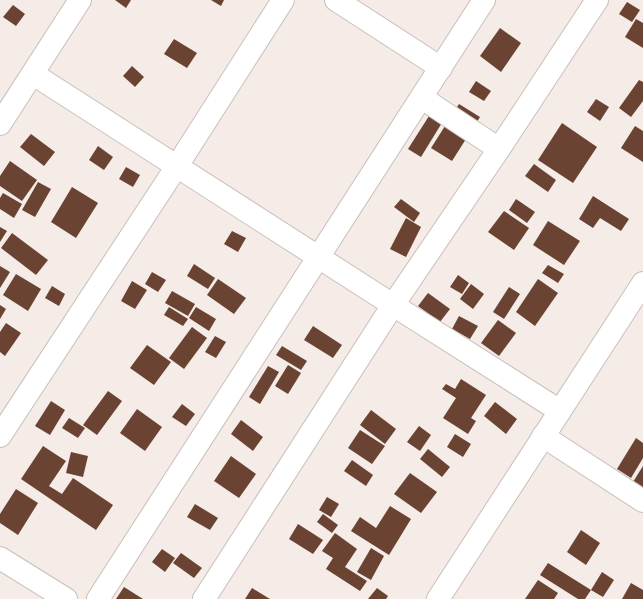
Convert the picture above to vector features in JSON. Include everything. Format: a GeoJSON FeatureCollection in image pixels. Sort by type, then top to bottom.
{"type":"FeatureCollection","features":[{"type":"Feature","properties":{"kind":"street"},"geometry":{"type":"LineString","coordinates":[[0,124],[80,0]]}},
{"type":"Feature","properties":{"kind":"street"},"geometry":{"type":"LineString","coordinates":[[0,436],[177,166],[283,0]]}},
{"type":"Feature","properties":{"kind":"street"},"geometry":{"type":"LineString","coordinates":[[336,0],[441,68]]}},
{"type":"Feature","properties":{"kind":"street"},"geometry":{"type":"LineString","coordinates":[[98,599],[484,0]]}},
{"type":"Feature","properties":{"kind":"street"},"geometry":{"type":"LineString","coordinates":[[204,599],[393,305],[499,149],[597,0]]}},
{"type":"Feature","properties":{"kind":"street"},"geometry":{"type":"LineString","coordinates":[[33,74],[560,411]]}},
{"type":"Feature","properties":{"kind":"street"},"geometry":{"type":"LineString","coordinates":[[422,98],[499,149]]}},
{"type":"Feature","properties":{"kind":"street"},"geometry":{"type":"LineString","coordinates":[[438,599],[643,283]]}},
{"type":"Feature","properties":{"kind":"street"},"geometry":{"type":"LineString","coordinates":[[543,436],[643,500]]}},
{"type":"Feature","properties":{"kind":"street"},"geometry":{"type":"LineString","coordinates":[[0,558],[66,599]]}},
{"type":"Feature","properties":{"kind":"building"},"geometry":{"type":"Polygon","coordinates":[[[115,0],[131,0],[126,8],[115,0]]]}},
{"type":"Feature","properties":{"kind":"building"},"geometry":{"type":"Polygon","coordinates":[[[211,0],[224,0],[221,6],[211,0]]]}},
{"type":"Feature","properties":{"kind":"building"},"geometry":{"type":"Polygon","coordinates":[[[627,2],[640,10],[632,22],[619,14],[627,2]]]}},
{"type":"Feature","properties":{"kind":"building"},"geometry":{"type":"Polygon","coordinates":[[[13,5],[25,14],[16,26],[3,17],[13,5]]]}},
{"type":"Feature","properties":{"kind":"building"},"geometry":{"type":"Polygon","coordinates":[[[636,19],[643,23],[643,48],[625,37],[636,19]]]}},
{"type":"Feature","properties":{"kind":"building"},"geometry":{"type":"Polygon","coordinates":[[[500,28],[521,43],[501,72],[480,56],[500,28]]]}},
{"type":"Feature","properties":{"kind":"building"},"geometry":{"type":"Polygon","coordinates":[[[174,39],[197,53],[187,68],[164,54],[174,39]]]}},
{"type":"Feature","properties":{"kind":"building"},"geometry":{"type":"Polygon","coordinates":[[[132,66],[144,77],[135,87],[123,76],[132,66]]]}},
{"type":"Feature","properties":{"kind":"building"},"geometry":{"type":"Polygon","coordinates":[[[639,80],[643,82],[643,101],[631,117],[619,108],[639,80]]]}},
{"type":"Feature","properties":{"kind":"building"},"geometry":{"type":"Polygon","coordinates":[[[476,81],[491,91],[484,101],[469,92],[476,81]]]}},
{"type":"Feature","properties":{"kind":"building"},"geometry":{"type":"Polygon","coordinates":[[[596,99],[609,107],[600,121],[587,112],[596,99]]]}},
{"type":"Feature","properties":{"kind":"building"},"geometry":{"type":"Polygon","coordinates":[[[459,104],[480,117],[452,161],[431,148],[459,104]]]}},
{"type":"Feature","properties":{"kind":"building"},"geometry":{"type":"Polygon","coordinates":[[[436,105],[448,113],[421,157],[408,149],[436,105]]]}},
{"type":"Feature","properties":{"kind":"building"},"geometry":{"type":"Polygon","coordinates":[[[562,123],[597,147],[573,183],[538,160],[562,123]]]}},
{"type":"Feature","properties":{"kind":"building"},"geometry":{"type":"Polygon","coordinates":[[[635,126],[643,131],[643,162],[621,148],[635,126]]]}},
{"type":"Feature","properties":{"kind":"building"},"geometry":{"type":"Polygon","coordinates":[[[31,134],[55,152],[44,166],[20,147],[31,134]]]}},
{"type":"Feature","properties":{"kind":"building"},"geometry":{"type":"Polygon","coordinates":[[[98,146],[113,157],[104,170],[89,160],[98,146]]]}},
{"type":"Feature","properties":{"kind":"building"},"geometry":{"type":"Polygon","coordinates":[[[10,161],[37,180],[22,201],[0,186],[0,176],[10,161]]]}},
{"type":"Feature","properties":{"kind":"building"},"geometry":{"type":"Polygon","coordinates":[[[534,164],[556,180],[548,192],[525,176],[534,164]]]}},
{"type":"Feature","properties":{"kind":"building"},"geometry":{"type":"Polygon","coordinates":[[[126,167],[140,175],[133,187],[119,179],[126,167]]]}},
{"type":"Feature","properties":{"kind":"building"},"geometry":{"type":"Polygon","coordinates":[[[38,182],[51,189],[35,217],[22,210],[38,182]]]}},
{"type":"Feature","properties":{"kind":"building"},"geometry":{"type":"Polygon","coordinates":[[[72,187],[98,203],[76,238],[51,222],[72,187]]]}},
{"type":"Feature","properties":{"kind":"building"},"geometry":{"type":"Polygon","coordinates":[[[3,193],[22,204],[14,218],[0,209],[0,198],[3,193]]]}},
{"type":"Feature","properties":{"kind":"building"},"geometry":{"type":"Polygon","coordinates":[[[593,196],[629,219],[621,231],[600,218],[593,228],[579,219],[593,196]]]}},
{"type":"Feature","properties":{"kind":"building"},"geometry":{"type":"Polygon","coordinates":[[[401,199],[420,213],[414,222],[394,207],[401,199]]]}},
{"type":"Feature","properties":{"kind":"building"},"geometry":{"type":"Polygon","coordinates":[[[516,199],[535,212],[527,223],[509,210],[516,199]]]}},
{"type":"Feature","properties":{"kind":"building"},"geometry":{"type":"Polygon","coordinates":[[[504,211],[529,228],[514,250],[488,232],[504,211]]]}},
{"type":"Feature","properties":{"kind":"building"},"geometry":{"type":"Polygon","coordinates":[[[406,218],[421,227],[406,257],[390,249],[406,218]]]}},
{"type":"Feature","properties":{"kind":"building"},"geometry":{"type":"Polygon","coordinates":[[[548,221],[580,241],[564,265],[533,245],[548,221]]]}},
{"type":"Feature","properties":{"kind":"building"},"geometry":{"type":"Polygon","coordinates":[[[0,227],[7,231],[0,242],[0,227]]]}},
{"type":"Feature","properties":{"kind":"building"},"geometry":{"type":"Polygon","coordinates":[[[232,231],[246,238],[238,252],[224,244],[232,231]]]}},
{"type":"Feature","properties":{"kind":"building"},"geometry":{"type":"Polygon","coordinates":[[[12,233],[48,260],[36,275],[1,248],[12,233]]]}},
{"type":"Feature","properties":{"kind":"building"},"geometry":{"type":"Polygon","coordinates":[[[194,264],[215,278],[208,289],[187,276],[194,264]]]}},
{"type":"Feature","properties":{"kind":"building"},"geometry":{"type":"Polygon","coordinates":[[[548,265],[564,274],[558,283],[542,273],[548,265]]]}},
{"type":"Feature","properties":{"kind":"building"},"geometry":{"type":"Polygon","coordinates":[[[0,266],[10,272],[0,288],[0,266]]]}},
{"type":"Feature","properties":{"kind":"building"},"geometry":{"type":"Polygon","coordinates":[[[152,272],[166,280],[158,292],[145,284],[152,272]]]}},
{"type":"Feature","properties":{"kind":"building"},"geometry":{"type":"Polygon","coordinates":[[[16,274],[41,289],[28,311],[3,295],[16,274]]]}},
{"type":"Feature","properties":{"kind":"building"},"geometry":{"type":"Polygon","coordinates":[[[458,275],[469,283],[462,294],[450,287],[458,275]]]}},
{"type":"Feature","properties":{"kind":"building"},"geometry":{"type":"Polygon","coordinates":[[[218,279],[246,298],[234,314],[207,295],[218,279]]]}},
{"type":"Feature","properties":{"kind":"building"},"geometry":{"type":"Polygon","coordinates":[[[538,279],[558,293],[535,326],[516,312],[538,279]]]}},
{"type":"Feature","properties":{"kind":"building"},"geometry":{"type":"Polygon","coordinates":[[[132,281],[147,290],[135,309],[121,301],[132,281]]]}},
{"type":"Feature","properties":{"kind":"building"},"geometry":{"type":"Polygon","coordinates":[[[471,284],[484,294],[473,309],[460,299],[471,284]]]}},
{"type":"Feature","properties":{"kind":"building"},"geometry":{"type":"Polygon","coordinates":[[[52,286],[65,294],[59,306],[45,298],[52,286]]]}},
{"type":"Feature","properties":{"kind":"building"},"geometry":{"type":"Polygon","coordinates":[[[509,287],[520,294],[504,319],[493,312],[509,287]]]}},
{"type":"Feature","properties":{"kind":"building"},"geometry":{"type":"Polygon","coordinates":[[[172,291],[195,304],[188,316],[165,303],[172,291]]]}},
{"type":"Feature","properties":{"kind":"building"},"geometry":{"type":"Polygon","coordinates":[[[428,293],[450,309],[440,322],[418,306],[428,293]]]}},
{"type":"Feature","properties":{"kind":"building"},"geometry":{"type":"Polygon","coordinates":[[[0,305],[6,309],[0,319],[0,305]]]}},
{"type":"Feature","properties":{"kind":"building"},"geometry":{"type":"Polygon","coordinates":[[[169,307],[188,319],[183,326],[164,315],[169,307]]]}},
{"type":"Feature","properties":{"kind":"building"},"geometry":{"type":"Polygon","coordinates":[[[196,307],[216,319],[209,331],[189,318],[196,307]]]}},
{"type":"Feature","properties":{"kind":"building"},"geometry":{"type":"Polygon","coordinates":[[[459,316],[478,326],[470,339],[452,329],[459,316]]]}},
{"type":"Feature","properties":{"kind":"building"},"geometry":{"type":"Polygon","coordinates":[[[498,320],[516,333],[499,356],[481,343],[498,320]]]}},
{"type":"Feature","properties":{"kind":"building"},"geometry":{"type":"Polygon","coordinates":[[[6,323],[21,333],[5,356],[0,352],[0,332],[6,323]]]}},
{"type":"Feature","properties":{"kind":"building"},"geometry":{"type":"Polygon","coordinates":[[[313,326],[342,345],[333,358],[304,340],[313,326]]]}},
{"type":"Feature","properties":{"kind":"building"},"geometry":{"type":"Polygon","coordinates":[[[192,327],[207,338],[184,369],[169,358],[192,327]]]}},
{"type":"Feature","properties":{"kind":"building"},"geometry":{"type":"Polygon","coordinates":[[[215,336],[226,342],[216,358],[205,352],[215,336]]]}},
{"type":"Feature","properties":{"kind":"building"},"geometry":{"type":"Polygon","coordinates":[[[147,345],[171,362],[154,385],[130,368],[147,345]]]}},
{"type":"Feature","properties":{"kind":"building"},"geometry":{"type":"Polygon","coordinates":[[[282,346],[307,361],[301,370],[276,355],[282,346]]]}},
{"type":"Feature","properties":{"kind":"building"},"geometry":{"type":"Polygon","coordinates":[[[288,365],[301,373],[288,394],[275,386],[288,365]]]}},
{"type":"Feature","properties":{"kind":"building"},"geometry":{"type":"Polygon","coordinates":[[[268,366],[279,372],[260,404],[249,397],[268,366]]]}},
{"type":"Feature","properties":{"kind":"building"},"geometry":{"type":"Polygon","coordinates":[[[461,379],[486,395],[471,418],[476,421],[468,434],[443,418],[456,398],[442,389],[446,384],[455,389],[461,379]]]}},
{"type":"Feature","properties":{"kind":"building"},"geometry":{"type":"Polygon","coordinates":[[[108,391],[122,401],[97,435],[83,425],[108,391]]]}},
{"type":"Feature","properties":{"kind":"building"},"geometry":{"type":"Polygon","coordinates":[[[51,401],[65,410],[50,435],[35,426],[51,401]]]}},
{"type":"Feature","properties":{"kind":"building"},"geometry":{"type":"Polygon","coordinates":[[[495,402],[517,419],[506,434],[484,416],[495,402]]]}},
{"type":"Feature","properties":{"kind":"building"},"geometry":{"type":"Polygon","coordinates":[[[182,404],[195,414],[186,426],[172,417],[182,404]]]}},
{"type":"Feature","properties":{"kind":"building"},"geometry":{"type":"Polygon","coordinates":[[[137,409],[162,427],[145,451],[120,433],[137,409]]]}},
{"type":"Feature","properties":{"kind":"building"},"geometry":{"type":"Polygon","coordinates":[[[371,410],[396,429],[385,444],[360,425],[371,410]]]}},
{"type":"Feature","properties":{"kind":"building"},"geometry":{"type":"Polygon","coordinates":[[[69,418],[85,428],[78,438],[62,428],[69,418]]]}},
{"type":"Feature","properties":{"kind":"building"},"geometry":{"type":"Polygon","coordinates":[[[241,420],[263,437],[253,451],[231,434],[241,420]]]}},
{"type":"Feature","properties":{"kind":"building"},"geometry":{"type":"Polygon","coordinates":[[[419,426],[431,435],[420,451],[407,442],[419,426]]]}},
{"type":"Feature","properties":{"kind":"building"},"geometry":{"type":"Polygon","coordinates":[[[360,430],[385,446],[372,464],[348,448],[360,430]]]}},
{"type":"Feature","properties":{"kind":"building"},"geometry":{"type":"Polygon","coordinates":[[[455,434],[471,444],[463,457],[447,447],[455,434]]]}},
{"type":"Feature","properties":{"kind":"building"},"geometry":{"type":"Polygon","coordinates":[[[636,438],[643,443],[643,458],[631,478],[617,469],[636,438]]]}},
{"type":"Feature","properties":{"kind":"building"},"geometry":{"type":"Polygon","coordinates":[[[43,446],[66,461],[49,486],[62,494],[73,478],[113,505],[96,530],[21,479],[43,446]]]}},
{"type":"Feature","properties":{"kind":"building"},"geometry":{"type":"Polygon","coordinates":[[[428,449],[450,467],[442,477],[420,459],[428,449]]]}},
{"type":"Feature","properties":{"kind":"building"},"geometry":{"type":"Polygon","coordinates":[[[71,452],[88,456],[83,477],[66,473],[71,452]]]}},
{"type":"Feature","properties":{"kind":"building"},"geometry":{"type":"Polygon","coordinates":[[[231,456],[256,474],[239,498],[214,481],[231,456]]]}},
{"type":"Feature","properties":{"kind":"building"},"geometry":{"type":"Polygon","coordinates":[[[352,460],[373,475],[366,486],[344,471],[352,460]]]}},
{"type":"Feature","properties":{"kind":"building"},"geometry":{"type":"Polygon","coordinates":[[[643,466],[643,488],[633,482],[643,466]]]}},
{"type":"Feature","properties":{"kind":"building"},"geometry":{"type":"Polygon","coordinates":[[[410,473],[437,492],[421,513],[394,494],[410,473]]]}},
{"type":"Feature","properties":{"kind":"building"},"geometry":{"type":"Polygon","coordinates":[[[16,489],[38,503],[18,535],[0,523],[0,514],[16,489]]]}},
{"type":"Feature","properties":{"kind":"building"},"geometry":{"type":"Polygon","coordinates":[[[327,497],[339,504],[331,517],[319,510],[327,497]]]}},
{"type":"Feature","properties":{"kind":"building"},"geometry":{"type":"Polygon","coordinates":[[[195,504],[218,518],[210,530],[187,517],[195,504]]]}},
{"type":"Feature","properties":{"kind":"building"},"geometry":{"type":"Polygon","coordinates":[[[390,506],[411,519],[389,555],[351,531],[360,517],[376,528],[390,506]]]}},
{"type":"Feature","properties":{"kind":"building"},"geometry":{"type":"Polygon","coordinates":[[[323,514],[338,525],[332,533],[317,522],[323,514]]]}},
{"type":"Feature","properties":{"kind":"building"},"geometry":{"type":"Polygon","coordinates":[[[298,524],[323,540],[313,554],[289,539],[298,524]]]}},
{"type":"Feature","properties":{"kind":"building"},"geometry":{"type":"Polygon","coordinates":[[[581,530],[600,543],[586,565],[567,552],[581,530]]]}},
{"type":"Feature","properties":{"kind":"building"},"geometry":{"type":"Polygon","coordinates":[[[335,533],[357,549],[345,567],[367,581],[360,591],[326,569],[333,558],[322,551],[335,533]]]}},
{"type":"Feature","properties":{"kind":"building"},"geometry":{"type":"Polygon","coordinates":[[[371,548],[384,556],[371,580],[357,572],[371,548]]]}},
{"type":"Feature","properties":{"kind":"building"},"geometry":{"type":"Polygon","coordinates":[[[162,549],[175,558],[165,572],[152,562],[162,549]]]}},
{"type":"Feature","properties":{"kind":"building"},"geometry":{"type":"Polygon","coordinates":[[[181,553],[202,568],[194,578],[173,563],[181,553]]]}},
{"type":"Feature","properties":{"kind":"building"},"geometry":{"type":"Polygon","coordinates":[[[548,563],[591,590],[585,599],[578,599],[540,575],[548,563]]]}},
{"type":"Feature","properties":{"kind":"building"},"geometry":{"type":"Polygon","coordinates":[[[602,572],[614,580],[603,597],[591,590],[602,572]]]}},
{"type":"Feature","properties":{"kind":"building"},"geometry":{"type":"Polygon","coordinates":[[[538,580],[558,593],[554,599],[525,599],[538,580]]]}},
{"type":"Feature","properties":{"kind":"building"},"geometry":{"type":"Polygon","coordinates":[[[631,583],[643,590],[643,599],[622,599],[631,583]]]}},
{"type":"Feature","properties":{"kind":"building"},"geometry":{"type":"Polygon","coordinates":[[[124,587],[143,599],[116,599],[124,587]]]}},
{"type":"Feature","properties":{"kind":"building"},"geometry":{"type":"Polygon","coordinates":[[[252,588],[270,599],[245,599],[252,588]]]}},
{"type":"Feature","properties":{"kind":"building"},"geometry":{"type":"Polygon","coordinates":[[[377,588],[388,596],[386,599],[368,599],[377,588]]]}}]}
